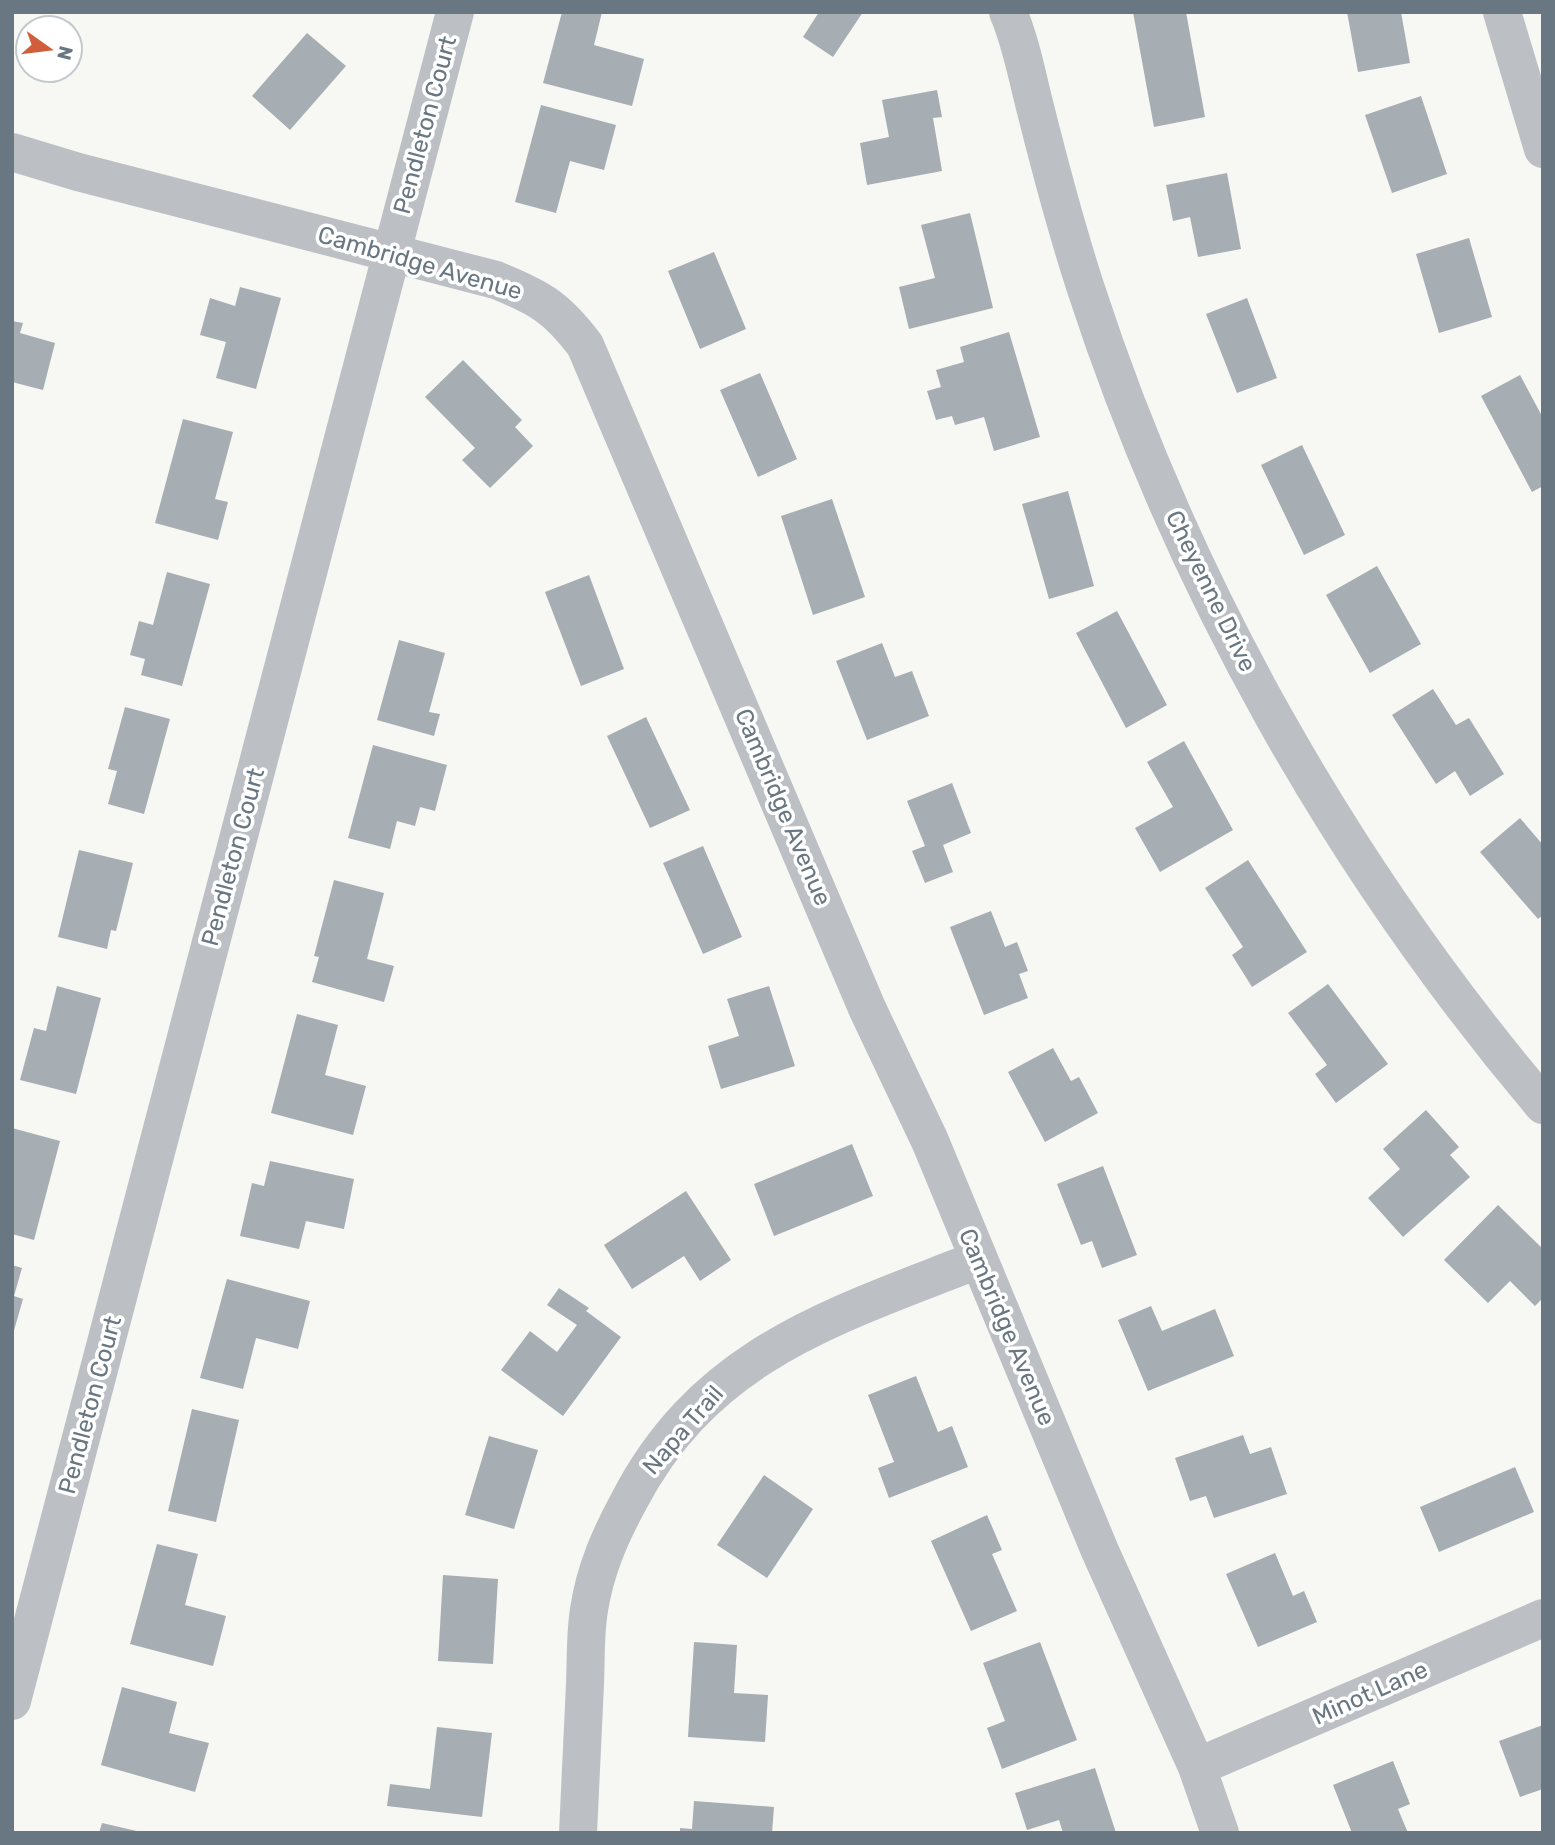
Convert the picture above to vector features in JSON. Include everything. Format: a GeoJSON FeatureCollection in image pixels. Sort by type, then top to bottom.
{"type":"FeatureCollection","features":[{"type":"Feature","properties":{"kind":"street","name":"Pendleton Court"},"geometry":{"type":"LineString","coordinates":[[12,1701],[455,12]]}},
{"type":"Feature","properties":{"kind":"street","name":"Cheyenne Drive"},"geometry":{"type":"LineString","coordinates":[[1008,12],[1085,285],[1144,447],[1201,575],[1279,728],[1385,898],[1488,1041],[1543,1105]]}},
{"type":"Feature","properties":{"kind":"street"},"geometry":{"type":"LineString","coordinates":[[1502,12],[1543,149]]}},
{"type":"Feature","properties":{"kind":"street","name":"Cambridge Avenue"},"geometry":{"type":"LineString","coordinates":[[12,152],[496,280],[535,296],[562,315],[585,345],[867,1008],[930,1141],[977,1260],[1100,1551],[1197,1767],[1220,1833]]}},
{"type":"Feature","properties":{"kind":"street","name":"Napa Trail"},"geometry":{"type":"LineString","coordinates":[[578,1833],[588,1611],[596,1573],[608,1539],[650,1460],[704,1398],[740,1368],[780,1343],[829,1319],[977,1260]]}},
{"type":"Feature","properties":{"kind":"street","name":"Minot Lane"},"geometry":{"type":"LineString","coordinates":[[1197,1767],[1543,1618]]}},
{"type":"Feature","properties":{"kind":"building"},"geometry":{"type":"Polygon","coordinates":[[[562,12],[602,12],[594,45],[644,59],[632,106],[543,83],[562,12]]]}},
{"type":"Feature","properties":{"kind":"building"},"geometry":{"type":"Polygon","coordinates":[[[819,12],[863,12],[833,57],[803,37],[819,12]]]}},
{"type":"Feature","properties":{"kind":"building"},"geometry":{"type":"Polygon","coordinates":[[[1133,12],[1186,12],[1205,117],[1154,127],[1133,12]]]}},
{"type":"Feature","properties":{"kind":"building"},"geometry":{"type":"Polygon","coordinates":[[[1347,12],[1401,12],[1410,63],[1358,72],[1347,12]]]}},
{"type":"Feature","properties":{"kind":"building"},"geometry":{"type":"Polygon","coordinates":[[[307,33],[346,66],[290,130],[252,96],[307,33]]]}},
{"type":"Feature","properties":{"kind":"building"},"geometry":{"type":"Polygon","coordinates":[[[937,90],[942,117],[933,118],[942,171],[867,185],[860,143],[889,137],[882,100],[937,90]]]}},
{"type":"Feature","properties":{"kind":"building"},"geometry":{"type":"Polygon","coordinates":[[[1421,96],[1447,174],[1392,193],[1365,115],[1421,96]]]}},
{"type":"Feature","properties":{"kind":"building"},"geometry":{"type":"Polygon","coordinates":[[[541,105],[616,125],[604,170],[570,161],[556,213],[515,202],[541,105]]]}},
{"type":"Feature","properties":{"kind":"building"},"geometry":{"type":"Polygon","coordinates":[[[1227,173],[1241,249],[1198,257],[1190,217],[1173,221],[1166,185],[1227,173]]]}},
{"type":"Feature","properties":{"kind":"building"},"geometry":{"type":"Polygon","coordinates":[[[970,213],[993,308],[909,329],[899,287],[935,278],[921,225],[970,213]]]}},
{"type":"Feature","properties":{"kind":"building"},"geometry":{"type":"Polygon","coordinates":[[[1469,238],[1492,317],[1439,333],[1416,254],[1469,238]]]}},
{"type":"Feature","properties":{"kind":"building"},"geometry":{"type":"Polygon","coordinates":[[[714,252],[746,329],[700,349],[668,271],[714,252]]]}},
{"type":"Feature","properties":{"kind":"building"},"geometry":{"type":"Polygon","coordinates":[[[240,287],[281,298],[256,389],[216,378],[226,342],[200,335],[210,298],[235,306],[240,287]]]}},
{"type":"Feature","properties":{"kind":"building"},"geometry":{"type":"Polygon","coordinates":[[[1247,298],[1277,378],[1237,393],[1206,314],[1247,298]]]}},
{"type":"Feature","properties":{"kind":"building"},"geometry":{"type":"Polygon","coordinates":[[[12,321],[23,323],[20,333],[55,343],[43,390],[12,382],[12,321]]]}},
{"type":"Feature","properties":{"kind":"building"},"geometry":{"type":"Polygon","coordinates":[[[1009,332],[1040,437],[994,451],[984,417],[955,425],[952,416],[936,420],[927,391],[941,387],[936,370],[964,362],[960,347],[1009,332]]]}},
{"type":"Feature","properties":{"kind":"building"},"geometry":{"type":"Polygon","coordinates":[[[463,360],[522,420],[515,427],[533,446],[490,488],[462,460],[475,448],[425,397],[463,360]]]}},
{"type":"Feature","properties":{"kind":"building"},"geometry":{"type":"Polygon","coordinates":[[[760,373],[797,459],[758,477],[720,390],[760,373]]]}},
{"type":"Feature","properties":{"kind":"building"},"geometry":{"type":"Polygon","coordinates":[[[1520,375],[1543,418],[1543,486],[1532,492],[1481,396],[1520,375]]]}},
{"type":"Feature","properties":{"kind":"building"},"geometry":{"type":"Polygon","coordinates":[[[183,419],[233,432],[215,499],[228,502],[218,540],[155,523],[183,419]]]}},
{"type":"Feature","properties":{"kind":"building"},"geometry":{"type":"Polygon","coordinates":[[[1302,445],[1345,535],[1304,555],[1261,465],[1302,445]]]}},
{"type":"Feature","properties":{"kind":"building"},"geometry":{"type":"Polygon","coordinates":[[[1068,491],[1094,586],[1049,599],[1022,504],[1068,491]]]}},
{"type":"Feature","properties":{"kind":"building"},"geometry":{"type":"Polygon","coordinates":[[[832,499],[865,597],[813,615],[781,516],[832,499]]]}},
{"type":"Feature","properties":{"kind":"building"},"geometry":{"type":"Polygon","coordinates":[[[1377,566],[1421,644],[1370,673],[1326,595],[1377,566]]]}},
{"type":"Feature","properties":{"kind":"building"},"geometry":{"type":"Polygon","coordinates":[[[167,572],[210,584],[182,686],[141,675],[145,659],[130,655],[139,621],[153,625],[167,572]]]}},
{"type":"Feature","properties":{"kind":"building"},"geometry":{"type":"Polygon","coordinates":[[[589,575],[624,669],[581,686],[545,592],[589,575]]]}},
{"type":"Feature","properties":{"kind":"building"},"geometry":{"type":"Polygon","coordinates":[[[1117,611],[1167,705],[1126,728],[1076,633],[1117,611]]]}},
{"type":"Feature","properties":{"kind":"building"},"geometry":{"type":"Polygon","coordinates":[[[399,640],[445,653],[429,712],[440,714],[434,736],[377,720],[399,640]]]}},
{"type":"Feature","properties":{"kind":"building"},"geometry":{"type":"Polygon","coordinates":[[[882,643],[895,677],[912,671],[929,716],[867,740],[836,661],[882,643]]]}},
{"type":"Feature","properties":{"kind":"building"},"geometry":{"type":"Polygon","coordinates":[[[1433,689],[1456,725],[1469,718],[1504,774],[1470,796],[1455,771],[1436,784],[1392,715],[1433,689]]]}},
{"type":"Feature","properties":{"kind":"building"},"geometry":{"type":"Polygon","coordinates":[[[125,707],[170,719],[144,814],[108,804],[117,771],[108,769],[125,707]]]}},
{"type":"Feature","properties":{"kind":"building"},"geometry":{"type":"Polygon","coordinates":[[[646,717],[690,810],[650,828],[607,736],[646,717]]]}},
{"type":"Feature","properties":{"kind":"building"},"geometry":{"type":"Polygon","coordinates":[[[1184,741],[1233,830],[1160,872],[1135,828],[1173,807],[1147,762],[1184,741]]]}},
{"type":"Feature","properties":{"kind":"building"},"geometry":{"type":"Polygon","coordinates":[[[373,745],[447,765],[435,811],[420,807],[415,826],[397,821],[390,849],[348,838],[373,745]]]}},
{"type":"Feature","properties":{"kind":"building"},"geometry":{"type":"Polygon","coordinates":[[[952,783],[971,833],[943,845],[953,872],[925,883],[912,851],[925,846],[907,801],[952,783]]]}},
{"type":"Feature","properties":{"kind":"building"},"geometry":{"type":"Polygon","coordinates":[[[1520,818],[1543,845],[1543,915],[1538,919],[1480,852],[1520,818]]]}},
{"type":"Feature","properties":{"kind":"building"},"geometry":{"type":"Polygon","coordinates":[[[703,846],[742,937],[703,954],[663,863],[703,846]]]}},
{"type":"Feature","properties":{"kind":"building"},"geometry":{"type":"Polygon","coordinates":[[[79,850],[133,863],[116,931],[111,930],[107,949],[58,937],[79,850]]]}},
{"type":"Feature","properties":{"kind":"building"},"geometry":{"type":"Polygon","coordinates":[[[1248,860],[1307,952],[1252,987],[1232,955],[1243,947],[1205,888],[1248,860]]]}},
{"type":"Feature","properties":{"kind":"building"},"geometry":{"type":"Polygon","coordinates":[[[334,880],[384,893],[367,959],[394,966],[384,1002],[312,982],[319,957],[314,956],[334,880]]]}},
{"type":"Feature","properties":{"kind":"building"},"geometry":{"type":"Polygon","coordinates":[[[991,911],[1005,947],[1017,942],[1028,971],[1019,974],[1028,998],[984,1015],[950,927],[991,911]]]}},
{"type":"Feature","properties":{"kind":"building"},"geometry":{"type":"Polygon","coordinates":[[[1328,984],[1388,1064],[1336,1103],[1315,1074],[1327,1065],[1288,1013],[1328,984]]]}},
{"type":"Feature","properties":{"kind":"building"},"geometry":{"type":"Polygon","coordinates":[[[57,986],[101,998],[76,1094],[20,1080],[34,1028],[46,1031],[57,986]]]}},
{"type":"Feature","properties":{"kind":"building"},"geometry":{"type":"Polygon","coordinates":[[[769,986],[795,1066],[721,1089],[708,1046],[739,1036],[727,999],[769,986]]]}},
{"type":"Feature","properties":{"kind":"building"},"geometry":{"type":"Polygon","coordinates":[[[297,1014],[338,1025],[325,1075],[366,1086],[353,1135],[271,1113],[297,1014]]]}},
{"type":"Feature","properties":{"kind":"building"},"geometry":{"type":"Polygon","coordinates":[[[1053,1048],[1071,1081],[1079,1077],[1098,1113],[1045,1142],[1008,1072],[1053,1048]]]}},
{"type":"Feature","properties":{"kind":"building"},"geometry":{"type":"Polygon","coordinates":[[[1426,1110],[1459,1147],[1450,1155],[1470,1177],[1403,1237],[1368,1198],[1400,1169],[1383,1149],[1426,1110]]]}},
{"type":"Feature","properties":{"kind":"building"},"geometry":{"type":"Polygon","coordinates":[[[12,1128],[60,1141],[34,1240],[12,1234],[12,1128]]]}},
{"type":"Feature","properties":{"kind":"building"},"geometry":{"type":"Polygon","coordinates":[[[852,1144],[873,1196],[774,1236],[754,1184],[852,1144]]]}},
{"type":"Feature","properties":{"kind":"building"},"geometry":{"type":"Polygon","coordinates":[[[270,1161],[354,1179],[344,1229],[306,1221],[299,1249],[240,1236],[252,1183],[264,1186],[270,1161]]]}},
{"type":"Feature","properties":{"kind":"building"},"geometry":{"type":"Polygon","coordinates":[[[1103,1166],[1137,1255],[1102,1268],[1092,1241],[1081,1245],[1057,1184],[1103,1166]]]}},
{"type":"Feature","properties":{"kind":"building"},"geometry":{"type":"Polygon","coordinates":[[[686,1191],[731,1260],[700,1281],[684,1256],[632,1289],[604,1245],[686,1191]]]}},
{"type":"Feature","properties":{"kind":"building"},"geometry":{"type":"Polygon","coordinates":[[[1498,1205],[1543,1249],[1543,1298],[1535,1306],[1510,1281],[1488,1303],[1444,1260],[1498,1205]]]}},
{"type":"Feature","properties":{"kind":"building"},"geometry":{"type":"Polygon","coordinates":[[[12,1265],[22,1268],[14,1296],[23,1299],[13,1334],[12,1265]]]}},
{"type":"Feature","properties":{"kind":"building"},"geometry":{"type":"Polygon","coordinates":[[[227,1279],[310,1301],[298,1349],[256,1338],[243,1389],[200,1378],[227,1279]]]}},
{"type":"Feature","properties":{"kind":"building"},"geometry":{"type":"Polygon","coordinates":[[[559,1288],[589,1308],[586,1311],[621,1337],[563,1416],[501,1370],[530,1331],[557,1352],[577,1325],[547,1305],[559,1288]]]}},
{"type":"Feature","properties":{"kind":"building"},"geometry":{"type":"Polygon","coordinates":[[[1151,1306],[1162,1331],[1215,1309],[1234,1356],[1148,1391],[1118,1320],[1151,1306]]]}},
{"type":"Feature","properties":{"kind":"building"},"geometry":{"type":"Polygon","coordinates":[[[916,1376],[938,1432],[952,1426],[968,1467],[889,1498],[878,1468],[894,1462],[868,1395],[916,1376]]]}},
{"type":"Feature","properties":{"kind":"building"},"geometry":{"type":"Polygon","coordinates":[[[192,1409],[239,1420],[216,1522],[168,1511],[192,1409]]]}},
{"type":"Feature","properties":{"kind":"building"},"geometry":{"type":"Polygon","coordinates":[[[1243,1435],[1250,1454],[1271,1447],[1287,1494],[1214,1518],[1206,1496],[1190,1501],[1175,1458],[1243,1435]]]}},
{"type":"Feature","properties":{"kind":"building"},"geometry":{"type":"Polygon","coordinates":[[[489,1436],[538,1450],[514,1529],[465,1515],[489,1436]]]}},
{"type":"Feature","properties":{"kind":"building"},"geometry":{"type":"Polygon","coordinates":[[[1515,1467],[1534,1512],[1439,1552],[1420,1507],[1515,1467]]]}},
{"type":"Feature","properties":{"kind":"building"},"geometry":{"type":"Polygon","coordinates":[[[764,1475],[813,1509],[767,1578],[717,1545],[764,1475]]]}},
{"type":"Feature","properties":{"kind":"building"},"geometry":{"type":"Polygon","coordinates":[[[987,1515],[1002,1550],[992,1554],[1017,1611],[971,1631],[931,1541],[987,1515]]]}},
{"type":"Feature","properties":{"kind":"building"},"geometry":{"type":"Polygon","coordinates":[[[157,1544],[198,1554],[185,1605],[226,1616],[213,1666],[130,1644],[157,1544]]]}},
{"type":"Feature","properties":{"kind":"building"},"geometry":{"type":"Polygon","coordinates":[[[1275,1553],[1293,1596],[1304,1591],[1317,1622],[1258,1647],[1226,1574],[1275,1553]]]}},
{"type":"Feature","properties":{"kind":"building"},"geometry":{"type":"Polygon","coordinates":[[[443,1575],[498,1579],[493,1664],[438,1661],[443,1575]]]}},
{"type":"Feature","properties":{"kind":"building"},"geometry":{"type":"Polygon","coordinates":[[[694,1642],[737,1645],[734,1693],[768,1695],[765,1742],[688,1737],[694,1642]]]}},
{"type":"Feature","properties":{"kind":"building"},"geometry":{"type":"Polygon","coordinates":[[[1040,1642],[1077,1740],[1002,1769],[987,1728],[1005,1721],[983,1663],[1040,1642]]]}},
{"type":"Feature","properties":{"kind":"building"},"geometry":{"type":"Polygon","coordinates":[[[122,1687],[177,1702],[169,1733],[209,1743],[195,1792],[101,1765],[122,1687]]]}},
{"type":"Feature","properties":{"kind":"building"},"geometry":{"type":"Polygon","coordinates":[[[1543,1725],[1543,1789],[1520,1797],[1499,1741],[1543,1725]]]}},
{"type":"Feature","properties":{"kind":"building"},"geometry":{"type":"Polygon","coordinates":[[[437,1727],[492,1733],[482,1817],[387,1806],[390,1784],[430,1789],[437,1727]]]}},
{"type":"Feature","properties":{"kind":"building"},"geometry":{"type":"Polygon","coordinates":[[[1393,1761],[1410,1804],[1398,1809],[1408,1833],[1352,1833],[1333,1785],[1393,1761]]]}},
{"type":"Feature","properties":{"kind":"building"},"geometry":{"type":"Polygon","coordinates":[[[1095,1768],[1116,1833],[1063,1833],[1059,1820],[1027,1830],[1015,1793],[1095,1768]]]}},
{"type":"Feature","properties":{"kind":"building"},"geometry":{"type":"Polygon","coordinates":[[[694,1801],[774,1807],[772,1833],[680,1833],[680,1828],[692,1829],[694,1801]]]}},
{"type":"Feature","properties":{"kind":"building"},"geometry":{"type":"Polygon","coordinates":[[[102,1823],[141,1832],[141,1833],[99,1833],[102,1823]]]}}]}
